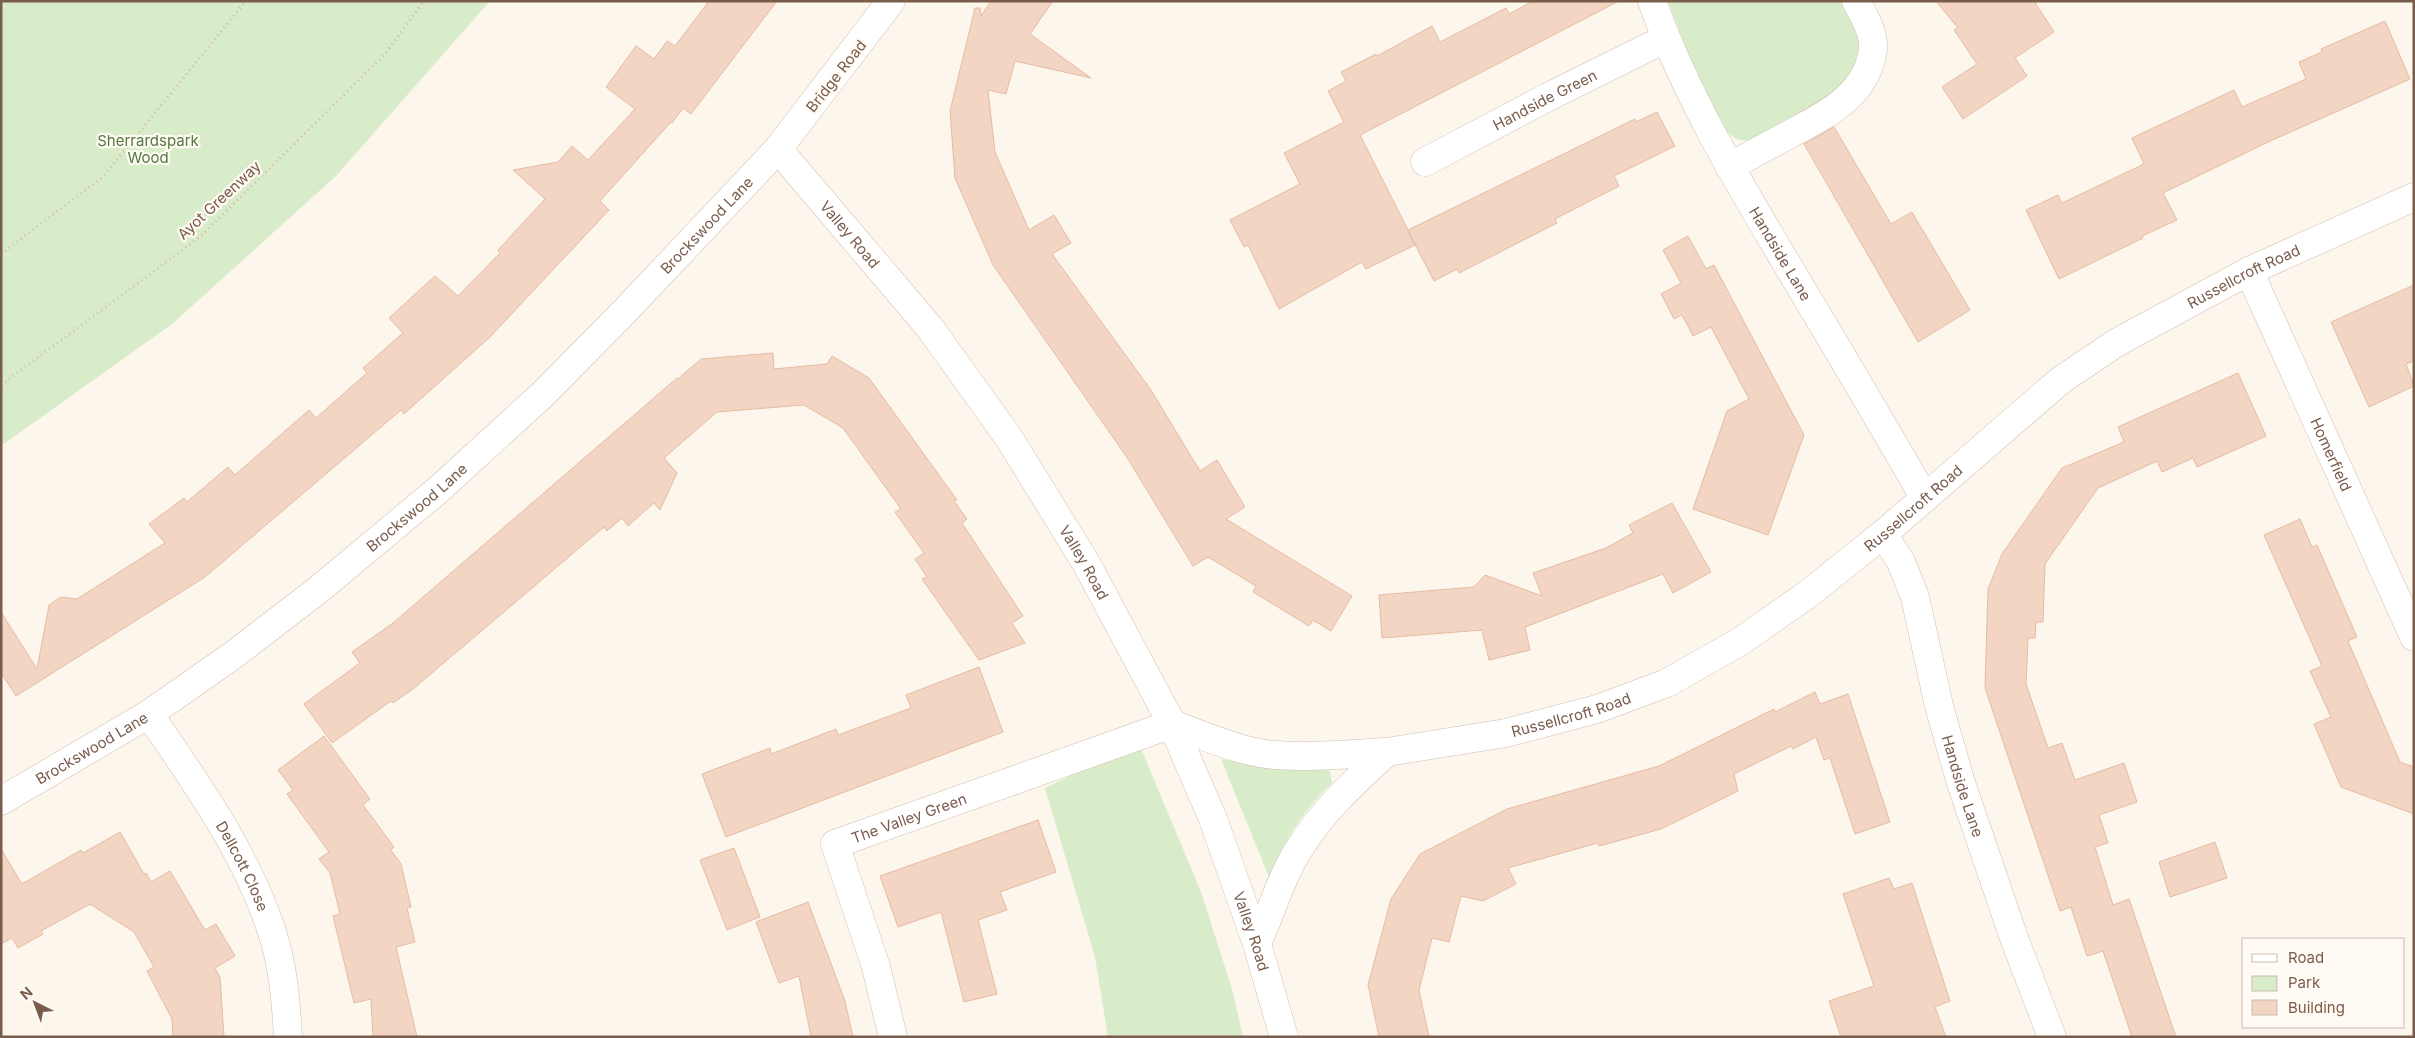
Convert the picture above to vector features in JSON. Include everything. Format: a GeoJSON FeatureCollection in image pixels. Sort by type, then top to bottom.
{"type":"FeatureCollection","features":[{"type":"Feature","properties":{"kind":"street","name":"Bridge Road"},"geometry":{"type":"LineString","coordinates":[[778,149],[891,1]]}},
{"type":"Feature","properties":{"kind":"street","name":"Handside Lane"},"geometry":{"type":"LineString","coordinates":[[1652,1],[1665,39],[1692,99],[1729,167],[1924,497]]}},
{"type":"Feature","properties":{"kind":"street"},"geometry":{"type":"LineString","coordinates":[[1729,167],[1833,111],[1852,94],[1868,70],[1873,46],[1866,19],[1856,1]]}},
{"type":"Feature","properties":{"kind":"street","name":"Handside Green"},"geometry":{"type":"LineString","coordinates":[[1425,162],[1548,97],[1665,39]]}},
{"type":"Feature","properties":{"kind":"street","name":"Brockswood Lane"},"geometry":{"type":"LineString","coordinates":[[1,801],[149,714],[232,656],[318,590],[438,490],[549,388],[778,149]]}},
{"type":"Feature","properties":{"kind":"street","name":"Valley Road"},"geometry":{"type":"LineString","coordinates":[[778,149],[930,328],[1009,438],[1086,563],[1172,724],[1213,819],[1257,944],[1284,1037]]}},
{"type":"Feature","properties":{"kind":"street","name":"Russellcroft Road"},"geometry":{"type":"LineString","coordinates":[[1172,724],[1234,747],[1274,755],[1319,756],[1387,752],[1506,733],[1597,708],[1667,682],[1741,641],[1808,594],[1884,534],[1924,497],[2061,380],[2116,343],[2249,271],[2414,197]]}},
{"type":"Feature","properties":{"kind":"street","name":"Homerfield"},"geometry":{"type":"LineString","coordinates":[[2249,271],[2414,637]]}},
{"type":"Feature","properties":{"kind":"street","name":"Handside Lane"},"geometry":{"type":"LineString","coordinates":[[1884,534],[1902,562],[1915,597],[1939,706],[1961,783],[2014,938],[2052,1037]]}},
{"type":"Feature","properties":{"kind":"street","name":"Dellcott Close"},"geometry":{"type":"LineString","coordinates":[[149,714],[210,804],[250,875],[273,933],[286,999],[288,1037]]}},
{"type":"Feature","properties":{"kind":"street","name":"The Valley Green"},"geometry":{"type":"LineString","coordinates":[[893,1037],[876,967],[835,844],[1172,724]]}},
{"type":"Feature","properties":{"kind":"street"},"geometry":{"type":"LineString","coordinates":[[1257,944],[1303,842],[1318,820],[1346,788],[1387,752]]}},
{"type":"Feature","properties":{"kind":"path"},"geometry":{"type":"LineString","coordinates":[[1,254],[103,177],[246,1]]}},
{"type":"Feature","properties":{"kind":"path","name":"Ayot Greenway"},"geometry":{"type":"LineString","coordinates":[[1,385],[201,236],[385,54],[424,1]]}},
{"type":"Feature","properties":{"kind":"green space","name":"Sherrardspark Wood"},"geometry":{"type":"Polygon","coordinates":[[[1,1],[490,1],[336,176],[172,324],[1,446],[1,1]]]}},
{"type":"Feature","properties":{"kind":"green space"},"geometry":{"type":"Polygon","coordinates":[[[1668,1],[1843,1],[1861,38],[1851,81],[1842,93],[1753,140],[1737,139],[1723,126],[1705,93],[1668,1]]]}},
{"type":"Feature","properties":{"kind":"green space"},"geometry":{"type":"Polygon","coordinates":[[[1140,746],[1201,892],[1232,989],[1243,1037],[1108,1037],[1095,957],[1045,788],[1130,747],[1140,746]]]}},
{"type":"Feature","properties":{"kind":"green space"},"geometry":{"type":"Polygon","coordinates":[[[1221,759],[1268,768],[1321,768],[1330,771],[1332,783],[1303,815],[1281,850],[1269,877],[1221,759]]]}},
{"type":"Feature","properties":{"kind":"building"},"geometry":{"type":"Polygon","coordinates":[[[709,1],[777,1],[691,114],[683,108],[672,123],[600,201],[609,210],[490,337],[404,414],[401,410],[205,577],[16,696],[1,673],[1,612],[37,669],[49,605],[61,597],[77,599],[165,543],[149,524],[184,498],[187,502],[228,467],[235,475],[309,410],[316,418],[367,373],[363,368],[403,333],[389,318],[435,276],[458,296],[500,253],[498,250],[545,199],[513,170],[558,162],[572,146],[588,160],[635,109],[606,87],[636,46],[654,59],[667,41],[675,46],[709,1]]]}},
{"type":"Feature","properties":{"kind":"building"},"geometry":{"type":"Polygon","coordinates":[[[991,1],[1053,1],[1030,34],[1091,78],[1015,61],[1006,94],[988,90],[995,152],[1029,230],[1054,215],[1071,243],[1052,254],[1151,390],[1200,471],[1217,460],[1245,507],[1226,519],[1352,596],[1331,631],[1313,620],[1309,626],[1253,592],[1256,586],[1208,557],[1193,566],[1128,459],[993,265],[955,178],[950,111],[975,8],[980,8],[981,16],[991,1]]]}},
{"type":"Feature","properties":{"kind":"building"},"geometry":{"type":"Polygon","coordinates":[[[1533,1],[1619,1],[1360,135],[1408,230],[1635,119],[1636,122],[1657,112],[1675,146],[1614,176],[1619,186],[1555,219],[1557,223],[1459,273],[1457,269],[1434,281],[1408,231],[1415,245],[1366,269],[1362,262],[1279,309],[1248,245],[1244,247],[1230,220],[1300,184],[1284,153],[1344,122],[1328,91],[1346,81],[1341,72],[1376,54],[1377,56],[1432,26],[1440,42],[1506,8],[1509,14],[1533,1]]]}},
{"type":"Feature","properties":{"kind":"building"},"geometry":{"type":"Polygon","coordinates":[[[1936,1],[2034,1],[2054,32],[2015,58],[2027,76],[1963,119],[1942,87],[1977,64],[1954,30],[1958,28],[1936,1]]]}},
{"type":"Feature","properties":{"kind":"building"},"geometry":{"type":"Polygon","coordinates":[[[2385,21],[2410,79],[2268,142],[2163,193],[2177,220],[2059,279],[2026,210],[2058,195],[2062,203],[2144,164],[2132,138],[2234,90],[2242,107],[2306,79],[2299,62],[2322,52],[2321,49],[2385,21]]]}},
{"type":"Feature","properties":{"kind":"building"},"geometry":{"type":"Polygon","coordinates":[[[1834,127],[1891,224],[1912,212],[1970,310],[1918,342],[1804,144],[1834,127]]]}},
{"type":"Feature","properties":{"kind":"building"},"geometry":{"type":"Polygon","coordinates":[[[1688,236],[1706,269],[1714,265],[1804,435],[1768,535],[1693,509],[1727,411],[1749,399],[1711,327],[1693,336],[1682,315],[1674,319],[1661,294],[1681,283],[1663,250],[1688,236]]]}},
{"type":"Feature","properties":{"kind":"building"},"geometry":{"type":"Polygon","coordinates":[[[2414,285],[2414,361],[2406,364],[2414,386],[2369,407],[2331,322],[2414,285]]]}},
{"type":"Feature","properties":{"kind":"building"},"geometry":{"type":"Polygon","coordinates":[[[773,353],[774,369],[827,364],[832,356],[869,378],[957,500],[954,501],[967,519],[962,523],[1023,616],[1012,623],[1025,643],[979,660],[922,579],[927,577],[915,559],[924,553],[895,512],[901,509],[843,428],[804,405],[717,412],[664,458],[677,473],[660,510],[654,503],[628,526],[622,518],[607,531],[604,527],[413,689],[393,703],[391,701],[332,743],[304,704],[360,663],[352,652],[393,623],[701,359],[773,353]]]}},
{"type":"Feature","properties":{"kind":"building"},"geometry":{"type":"Polygon","coordinates":[[[2238,373],[2266,436],[2197,467],[2193,458],[2162,472],[2157,461],[2098,488],[2045,564],[2043,622],[2036,622],[2035,638],[2028,638],[2026,684],[2048,748],[2062,743],[2075,780],[2124,763],[2137,802],[2099,815],[2108,843],[2095,847],[2113,905],[2129,899],[2176,1037],[2132,1037],[2103,951],[2087,956],[2071,907],[2060,911],[1985,688],[1988,589],[2002,554],[2062,468],[2124,442],[2118,427],[2238,373]]]}},
{"type":"Feature","properties":{"kind":"building"},"geometry":{"type":"Polygon","coordinates":[[[1672,503],[1711,572],[1673,593],[1663,574],[1525,627],[1530,650],[1489,660],[1482,630],[1382,638],[1379,595],[1474,587],[1485,575],[1542,596],[1533,573],[1606,548],[1633,533],[1629,525],[1672,503]]]}},
{"type":"Feature","properties":{"kind":"building"},"geometry":{"type":"Polygon","coordinates":[[[2300,519],[2312,547],[2317,545],[2357,637],[2348,641],[2400,762],[2414,767],[2414,814],[2341,787],[2314,724],[2331,717],[2310,671],[2322,666],[2264,535],[2300,519]]]}},
{"type":"Feature","properties":{"kind":"building"},"geometry":{"type":"Polygon","coordinates":[[[979,667],[1003,732],[726,837],[702,774],[770,748],[771,754],[836,729],[838,735],[911,708],[906,695],[979,667]]]}},
{"type":"Feature","properties":{"kind":"building"},"geometry":{"type":"Polygon","coordinates":[[[1815,692],[1820,704],[1848,694],[1890,822],[1855,834],[1830,758],[1824,760],[1816,737],[1793,749],[1791,746],[1734,774],[1738,791],[1661,829],[1599,846],[1598,843],[1508,868],[1516,884],[1483,901],[1461,896],[1449,942],[1432,938],[1419,990],[1429,1037],[1379,1037],[1368,985],[1391,899],[1420,854],[1507,809],[1659,766],[1774,709],[1775,712],[1815,692]]]}},
{"type":"Feature","properties":{"kind":"building"},"geometry":{"type":"Polygon","coordinates":[[[324,736],[370,799],[363,805],[394,847],[391,850],[401,864],[411,907],[407,908],[415,942],[396,947],[417,1037],[373,1037],[371,999],[354,1003],[333,916],[340,914],[330,873],[319,859],[329,852],[287,794],[293,790],[278,770],[324,736]]]}},
{"type":"Feature","properties":{"kind":"building"},"geometry":{"type":"Polygon","coordinates":[[[1038,820],[1056,872],[1000,892],[1007,910],[978,920],[997,994],[964,1002],[941,912],[898,927],[880,876],[1038,820]]]}},
{"type":"Feature","properties":{"kind":"building"},"geometry":{"type":"Polygon","coordinates":[[[120,832],[144,874],[146,873],[151,882],[170,871],[205,930],[216,924],[235,956],[215,968],[220,977],[224,1037],[173,1037],[172,1019],[147,971],[154,967],[134,932],[90,904],[41,931],[43,934],[18,948],[12,938],[1,944],[1,849],[22,884],[81,850],[83,853],[120,832]]]}},
{"type":"Feature","properties":{"kind":"building"},"geometry":{"type":"Polygon","coordinates":[[[2215,842],[2227,878],[2170,897],[2159,862],[2215,842]]]}},
{"type":"Feature","properties":{"kind":"building"},"geometry":{"type":"Polygon","coordinates":[[[734,848],[760,917],[727,930],[700,860],[734,848]]]}},
{"type":"Feature","properties":{"kind":"building"},"geometry":{"type":"Polygon","coordinates":[[[1889,878],[1894,889],[1912,883],[1950,1001],[1935,1007],[1946,1037],[1841,1037],[1829,1001],[1874,986],[1843,894],[1889,878]]]}},
{"type":"Feature","properties":{"kind":"building"},"geometry":{"type":"Polygon","coordinates":[[[808,902],[845,1001],[853,1037],[811,1037],[799,976],[779,983],[756,922],[808,902]]]}}]}
